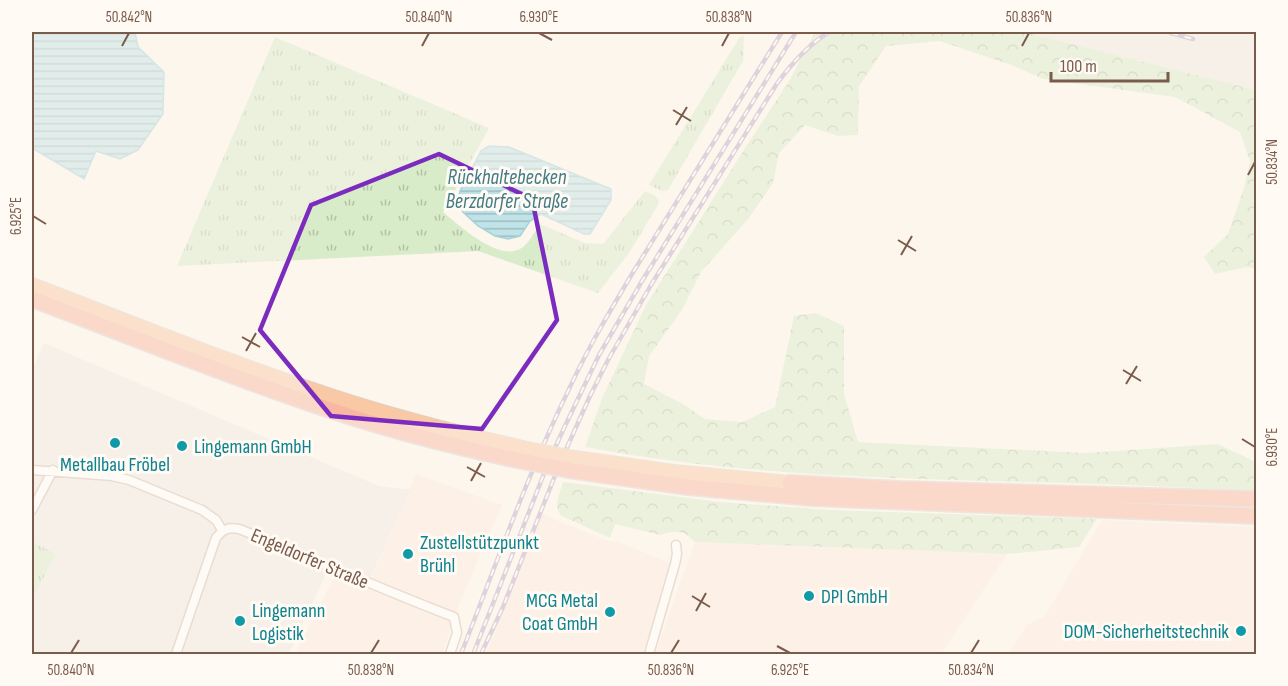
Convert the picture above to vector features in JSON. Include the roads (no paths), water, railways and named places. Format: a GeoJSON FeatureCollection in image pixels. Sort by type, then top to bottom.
{"type":"FeatureCollection","features":[{"type":"Feature","properties":{"kind":"highway"},"geometry":{"type":"LineString","coordinates":[[32,285],[227,360],[334,398],[525,455]]}},
{"type":"Feature","properties":{"kind":"highway"},"geometry":{"type":"LineString","coordinates":[[32,299],[230,375],[330,410],[434,441],[525,455],[688,488],[795,497],[1257,516]]}},
{"type":"Feature","properties":{"kind":"highway"},"geometry":{"type":"LineString","coordinates":[[572,464],[790,483],[940,490],[1257,499]]}},
{"type":"Feature","properties":{"kind":"street"},"geometry":{"type":"LineString","coordinates":[[32,470],[112,476],[130,480],[202,510],[216,520],[222,530]]}},
{"type":"Feature","properties":{"kind":"street"},"geometry":{"type":"LineString","coordinates":[[32,510],[53,470]]}},
{"type":"Feature","properties":{"kind":"street","name":"Engeldorfer Straße"},"geometry":{"type":"LineString","coordinates":[[177,654],[216,538],[222,530],[231,527],[299,552],[454,617],[457,633],[450,654]]}},
{"type":"Feature","properties":{"kind":"street"},"geometry":{"type":"LineString","coordinates":[[649,654],[675,564],[676,545]]}},
{"type":"Feature","properties":{"kind":"water"},"geometry":{"type":"Polygon","coordinates":[[[32,32],[135,32],[138,47],[164,72],[163,114],[138,150],[120,159],[96,151],[84,179],[32,148],[32,32]]]}},
{"type":"Feature","properties":{"kind":"water","name":"Rückhaltebecken Berzdorfer Straße"},"geometry":{"type":"Polygon","coordinates":[[[489,146],[509,147],[611,189],[611,200],[590,234],[584,234],[541,214],[530,221],[520,236],[508,239],[495,236],[478,226],[463,212],[458,202],[460,191],[481,151],[489,146]]]}},
{"type":"Feature","properties":{"kind":"railway"},"geometry":{"type":"LineString","coordinates":[[461,654],[526,486],[584,358],[632,274],[782,32]]}},
{"type":"Feature","properties":{"kind":"railway"},"geometry":{"type":"LineString","coordinates":[[474,652],[549,461],[599,355],[642,281],[796,32]]}},
{"type":"Feature","properties":{"kind":"railway"},"geometry":{"type":"LineString","coordinates":[[481,654],[503,607],[560,463],[608,360],[651,285],[776,85],[800,56],[829,32]]}},
{"type":"Feature","properties":{"kind":"railway"},"geometry":{"type":"LineString","coordinates":[[1171,33],[1193,39]]}},
{"type":"Feature","properties":{"kind":"place","name":"Metallbau Fröbel"},"geometry":{"type":"Point","coordinates":[115,443]}},
{"type":"Feature","properties":{"kind":"place","name":"Lingemann GmbH"},"geometry":{"type":"Point","coordinates":[182,446]}},
{"type":"Feature","properties":{"kind":"place","name":"Zustellstützpunkt Brühl"},"geometry":{"type":"Point","coordinates":[408,554]}},
{"type":"Feature","properties":{"kind":"place","name":"DPI GmbH"},"geometry":{"type":"Point","coordinates":[809,596]}},
{"type":"Feature","properties":{"kind":"place","name":"MCG Metal Coat GmbH"},"geometry":{"type":"Point","coordinates":[610,612]}},
{"type":"Feature","properties":{"kind":"place","name":"Lingemann Logistik"},"geometry":{"type":"Point","coordinates":[240,621]}},
{"type":"Feature","properties":{"kind":"place","name":"DOM-Sicherheitstechnik"},"geometry":{"type":"Point","coordinates":[1241,631]}}]}
